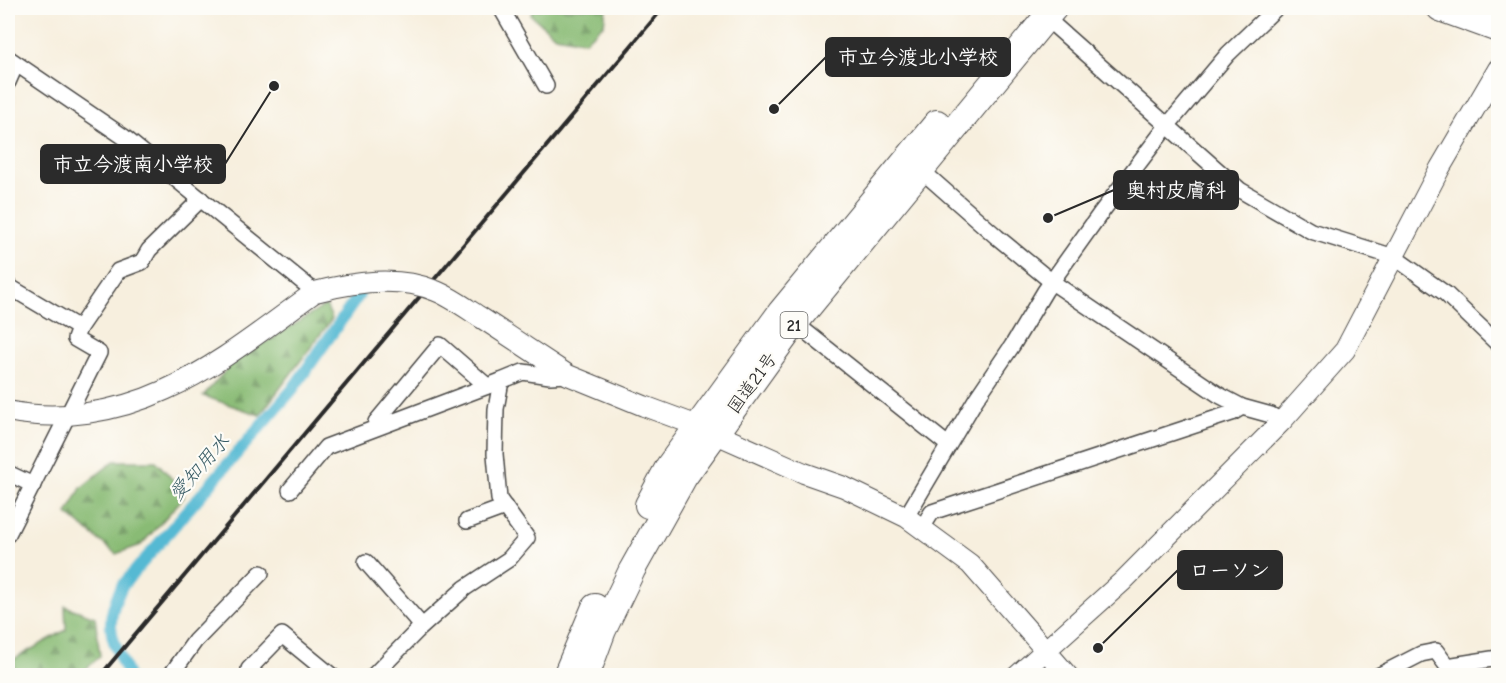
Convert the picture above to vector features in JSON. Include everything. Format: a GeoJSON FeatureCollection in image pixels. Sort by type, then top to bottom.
{"type":"FeatureCollection","features":[{"type":"Feature","properties":{"kind":"highway"},"geometry":{"type":"LineString","coordinates":[[1440,8],[1498,29]]}},
{"type":"Feature","properties":{"kind":"highway"},"geometry":{"type":"LineString","coordinates":[[1487,8],[1498,12]]}},
{"type":"Feature","properties":{"kind":"highway","name":"国道21号"},"geometry":{"type":"LineString","coordinates":[[566,675],[587,623],[616,562],[669,466],[707,430],[921,170],[1044,11]]}},
{"type":"Feature","properties":{"kind":"highway","name":"国道21号"},"geometry":{"type":"LineString","coordinates":[[586,675],[603,630],[632,570],[684,477],[707,430],[780,312],[1044,11]]}},
{"type":"Feature","properties":{"kind":"street"},"geometry":{"type":"LineString","coordinates":[[501,8],[546,86]]}},
{"type":"Feature","properties":{"kind":"street"},"geometry":{"type":"LineString","coordinates":[[914,523],[948,446],[1052,282],[1167,126],[1227,54],[1276,8]]}},
{"type":"Feature","properties":{"kind":"street"},"geometry":{"type":"LineString","coordinates":[[1044,11],[1167,126],[1240,190],[1311,231],[1394,257],[1446,294],[1498,344]]}},
{"type":"Feature","properties":{"kind":"street"},"geometry":{"type":"LineString","coordinates":[[8,82],[12,61],[124,137],[315,292]]}},
{"type":"Feature","properties":{"kind":"street"},"geometry":{"type":"LineString","coordinates":[[1017,675],[1123,581],[1282,421],[1345,350],[1440,168],[1496,79]]}},
{"type":"Feature","properties":{"kind":"street"},"geometry":{"type":"LineString","coordinates":[[921,170],[1052,282],[1219,395],[1242,407],[1272,415],[1282,421]]}},
{"type":"Feature","properties":{"kind":"street"},"geometry":{"type":"LineString","coordinates":[[8,534],[99,353],[75,339],[79,328],[118,271],[142,262],[149,250],[201,199]]}},
{"type":"Feature","properties":{"kind":"street"},"geometry":{"type":"LineString","coordinates":[[8,411],[26,415],[57,416],[112,409],[164,391],[208,366],[315,292],[358,282],[407,283],[435,290],[568,375],[707,430],[804,473],[844,487],[914,523],[970,564],[1068,675]]}},
{"type":"Feature","properties":{"kind":"street"},"geometry":{"type":"LineString","coordinates":[[8,286],[79,328]]}},
{"type":"Feature","properties":{"kind":"street"},"geometry":{"type":"LineString","coordinates":[[795,323],[948,446]]}},
{"type":"Feature","properties":{"kind":"street"},"geometry":{"type":"LineString","coordinates":[[375,428],[376,422],[440,345],[494,383]]}},
{"type":"Feature","properties":{"kind":"street"},"geometry":{"type":"LineString","coordinates":[[290,489],[326,447],[523,372],[550,376],[568,375]]}},
{"type":"Feature","properties":{"kind":"street"},"geometry":{"type":"LineString","coordinates":[[373,675],[422,626],[465,588],[509,559],[528,538],[499,499],[495,454],[494,383]]}},
{"type":"Feature","properties":{"kind":"street"},"geometry":{"type":"LineString","coordinates":[[914,523],[932,512],[1232,414],[1242,407]]}},
{"type":"Feature","properties":{"kind":"street"},"geometry":{"type":"LineString","coordinates":[[8,473],[33,485]]}},
{"type":"Feature","properties":{"kind":"street"},"geometry":{"type":"LineString","coordinates":[[467,521],[505,507]]}},
{"type":"Feature","properties":{"kind":"street"},"geometry":{"type":"LineString","coordinates":[[366,562],[422,626]]}},
{"type":"Feature","properties":{"kind":"street"},"geometry":{"type":"LineString","coordinates":[[170,675],[195,641],[261,573]]}},
{"type":"Feature","properties":{"kind":"street"},"geometry":{"type":"LineString","coordinates":[[257,675],[249,669],[282,635],[332,675]]}},
{"type":"Feature","properties":{"kind":"street"},"geometry":{"type":"LineString","coordinates":[[1378,675],[1421,654],[1436,651],[1447,666],[1498,658]]}},
{"type":"Feature","properties":{"kind":"green space"},"geometry":{"type":"Polygon","coordinates":[[[533,8],[606,8],[604,24],[585,41],[555,36],[531,15],[533,8]]]}},
{"type":"Feature","properties":{"kind":"green space"},"geometry":{"type":"Polygon","coordinates":[[[326,305],[332,319],[260,415],[203,396],[233,362],[326,305]]]}},
{"type":"Feature","properties":{"kind":"green space"},"geometry":{"type":"Polygon","coordinates":[[[114,461],[156,461],[182,490],[184,497],[141,545],[116,554],[67,514],[81,488],[114,461]]]}},
{"type":"Feature","properties":{"kind":"green space"},"geometry":{"type":"Polygon","coordinates":[[[65,606],[95,617],[100,656],[80,675],[14,675],[14,659],[66,630],[65,606]]]}},
{"type":"Feature","properties":{"kind":"waterway","name":"愛知用水"},"geometry":{"type":"LineString","coordinates":[[128,676],[114,641],[111,622],[112,611],[122,586],[292,390],[359,295]]}},
{"type":"Feature","properties":{"kind":"railway"},"geometry":{"type":"LineString","coordinates":[[100,676],[663,8]]}},
{"type":"Feature","properties":{"kind":"place","name":"市立今渡南小学校"},"geometry":{"type":"Point","coordinates":[274,86]}},
{"type":"Feature","properties":{"kind":"place","name":"市立今渡北小学校"},"geometry":{"type":"Point","coordinates":[774,109]}},
{"type":"Feature","properties":{"kind":"place","name":"奥村皮膚科"},"geometry":{"type":"Point","coordinates":[1048,218]}},
{"type":"Feature","properties":{"kind":"place","name":"ローソン"},"geometry":{"type":"Point","coordinates":[1098,648]}}]}
